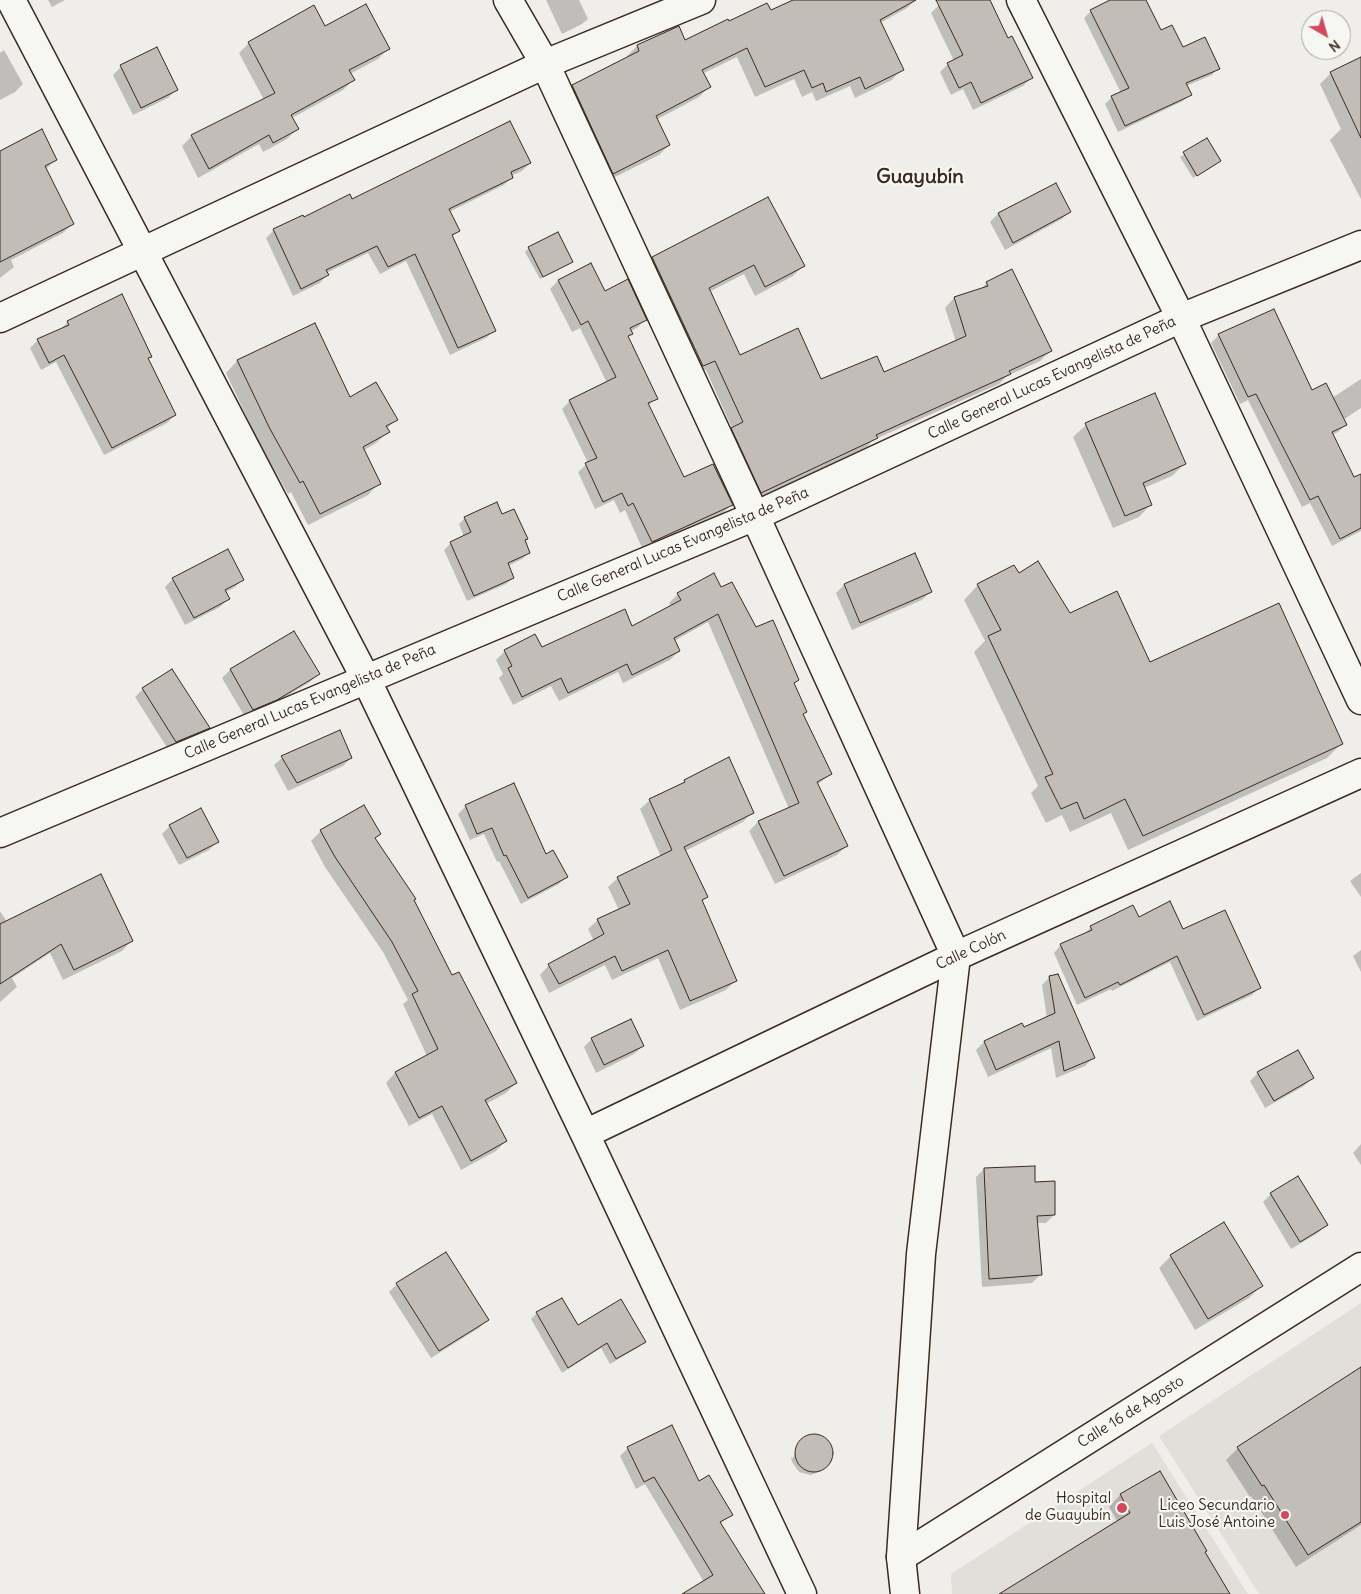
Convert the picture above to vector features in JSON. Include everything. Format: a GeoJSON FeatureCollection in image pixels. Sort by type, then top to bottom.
{"type":"FeatureCollection","features":[{"type":"Feature","properties":{"kind":"street"},"geometry":{"type":"LineString","coordinates":[[11,0],[366,679],[585,1134],[802,1594]]}},
{"type":"Feature","properties":{"kind":"street"},"geometry":{"type":"LineString","coordinates":[[508,0],[545,64],[755,516],[956,956],[921,1254],[901,1557],[905,1594]]}},
{"type":"Feature","properties":{"kind":"street"},"geometry":{"type":"LineString","coordinates":[[0,318],[545,64],[701,0]]}},
{"type":"Feature","properties":{"kind":"street"},"geometry":{"type":"LineString","coordinates":[[1021,0],[1181,318],[1361,700]]}},
{"type":"Feature","properties":{"kind":"street","name":"Calle General Lucas Evangelista de Peña"},"geometry":{"type":"LineString","coordinates":[[0,833],[755,516],[1181,318],[1361,244]]}},
{"type":"Feature","properties":{"kind":"street","name":"Calle Colón"},"geometry":{"type":"LineString","coordinates":[[585,1134],[956,956],[1361,772]]}},
{"type":"Feature","properties":{"kind":"street","name":"Calle 16 de Agosto"},"geometry":{"type":"LineString","coordinates":[[901,1557],[1361,1267]]}},
{"type":"Feature","properties":{"kind":"shaded area","name":"Liceo Secundario Luis José Antoine"},"geometry":{"type":"Polygon","coordinates":[[[1361,1303],[1361,1594],[1259,1594],[1159,1436],[1361,1303]]]}},
{"type":"Feature","properties":{"kind":"shaded area","name":"Hospital de Guayubín"},"geometry":{"type":"Polygon","coordinates":[[[1152,1443],[1248,1594],[952,1594],[951,1574],[1152,1443]]]}},
{"type":"Feature","properties":{"kind":"building"},"geometry":{"type":"Polygon","coordinates":[[[793,0],[916,0],[880,20],[904,70],[865,89],[860,77],[826,92],[823,83],[812,88],[804,70],[765,87],[747,48],[702,70],[711,87],[656,116],[670,145],[613,174],[572,85],[639,51],[637,45],[679,26],[685,40],[767,3],[771,10],[793,0]]]}},
{"type":"Feature","properties":{"kind":"building"},"geometry":{"type":"Polygon","coordinates":[[[936,0],[990,0],[1008,38],[1012,36],[1033,78],[981,103],[971,82],[959,88],[947,63],[963,55],[936,0]]]}},
{"type":"Feature","properties":{"kind":"building"},"geometry":{"type":"Polygon","coordinates":[[[1110,0],[1146,0],[1161,30],[1172,25],[1183,47],[1205,37],[1220,69],[1186,83],[1192,95],[1125,126],[1111,96],[1129,88],[1090,10],[1110,0]]]}},
{"type":"Feature","properties":{"kind":"building"},"geometry":{"type":"Polygon","coordinates":[[[366,4],[390,49],[349,70],[355,80],[291,115],[299,129],[273,143],[269,135],[209,169],[191,135],[275,93],[248,42],[314,5],[325,26],[366,4]]]}},
{"type":"Feature","properties":{"kind":"building"},"geometry":{"type":"Polygon","coordinates":[[[157,47],[178,90],[141,108],[120,65],[157,47]]]}},
{"type":"Feature","properties":{"kind":"building"},"geometry":{"type":"Polygon","coordinates":[[[1361,57],[1361,138],[1330,72],[1361,57]]]}},
{"type":"Feature","properties":{"kind":"building"},"geometry":{"type":"Polygon","coordinates":[[[510,121],[531,163],[511,172],[513,178],[449,209],[460,231],[452,235],[496,331],[458,348],[415,254],[388,267],[377,246],[326,270],[329,275],[301,289],[273,229],[303,215],[304,217],[350,194],[352,199],[510,121]]]}},
{"type":"Feature","properties":{"kind":"building"},"geometry":{"type":"Polygon","coordinates":[[[42,129],[57,160],[45,166],[74,224],[0,262],[0,151],[42,129]]]}},
{"type":"Feature","properties":{"kind":"building"},"geometry":{"type":"Polygon","coordinates":[[[1207,138],[1221,161],[1197,176],[1183,152],[1207,138]]]}},
{"type":"Feature","properties":{"kind":"building"},"geometry":{"type":"Polygon","coordinates":[[[1056,183],[1071,212],[1013,243],[998,213],[1056,183]]]}},
{"type":"Feature","properties":{"kind":"building"},"geometry":{"type":"Polygon","coordinates":[[[768,197],[805,266],[765,287],[754,265],[709,288],[740,355],[798,328],[821,379],[877,356],[884,372],[966,336],[954,297],[988,286],[986,282],[1012,269],[1052,351],[1009,371],[1011,374],[876,435],[878,438],[761,493],[731,428],[743,422],[715,361],[703,366],[652,257],[768,197]]]}},
{"type":"Feature","properties":{"kind":"building"},"geometry":{"type":"Polygon","coordinates":[[[558,232],[573,262],[543,277],[528,247],[558,232]]]}},
{"type":"Feature","properties":{"kind":"building"},"geometry":{"type":"Polygon","coordinates":[[[591,263],[605,291],[628,279],[647,320],[630,328],[633,334],[628,336],[658,399],[648,403],[684,477],[713,464],[733,505],[652,542],[633,503],[628,506],[622,493],[603,502],[585,463],[597,458],[569,400],[616,377],[588,321],[581,325],[558,280],[591,263]]]}},
{"type":"Feature","properties":{"kind":"building"},"geometry":{"type":"Polygon","coordinates":[[[122,294],[152,357],[148,358],[176,415],[112,448],[64,355],[49,363],[37,339],[69,325],[67,321],[122,294]]]}},
{"type":"Feature","properties":{"kind":"building"},"geometry":{"type":"Polygon","coordinates":[[[1274,309],[1312,390],[1326,383],[1347,425],[1332,432],[1354,477],[1361,474],[1361,528],[1340,539],[1318,496],[1310,500],[1256,394],[1248,397],[1218,334],[1274,309]]]}},
{"type":"Feature","properties":{"kind":"building"},"geometry":{"type":"Polygon","coordinates":[[[315,323],[350,397],[376,382],[398,420],[386,426],[390,432],[363,447],[381,484],[320,514],[303,481],[300,483],[270,429],[237,360],[315,323]]]}},
{"type":"Feature","properties":{"kind":"building"},"geometry":{"type":"Polygon","coordinates":[[[1155,393],[1186,464],[1143,483],[1152,505],[1125,516],[1085,423],[1155,393]]]}},
{"type":"Feature","properties":{"kind":"building"},"geometry":{"type":"Polygon","coordinates":[[[497,502],[502,514],[514,509],[528,539],[525,540],[530,553],[508,563],[514,578],[474,596],[450,542],[471,532],[464,517],[497,502]]]}},
{"type":"Feature","properties":{"kind":"building"},"geometry":{"type":"Polygon","coordinates":[[[228,549],[244,580],[225,590],[230,599],[194,618],[172,578],[228,549]]]}},
{"type":"Feature","properties":{"kind":"building"},"geometry":{"type":"Polygon","coordinates":[[[915,553],[932,592],[860,623],[844,584],[915,553]]]}},
{"type":"Feature","properties":{"kind":"building"},"geometry":{"type":"Polygon","coordinates":[[[1038,561],[1070,613],[1117,591],[1150,662],[1279,603],[1343,744],[1143,836],[1125,799],[1084,819],[1077,802],[1061,809],[1045,777],[1053,774],[988,636],[1001,630],[977,584],[1014,565],[1019,573],[1038,561]]]}},
{"type":"Feature","properties":{"kind":"building"},"geometry":{"type":"Polygon","coordinates":[[[714,573],[721,587],[732,582],[756,627],[773,620],[799,680],[794,683],[807,712],[803,714],[832,774],[817,782],[848,846],[784,876],[758,821],[799,803],[718,614],[674,638],[680,651],[632,675],[627,664],[568,693],[561,678],[522,697],[508,668],[512,666],[504,650],[535,634],[542,647],[625,609],[632,626],[681,600],[677,593],[714,573]]]}},
{"type":"Feature","properties":{"kind":"building"},"geometry":{"type":"Polygon","coordinates":[[[294,631],[320,674],[277,700],[253,710],[230,669],[294,631]]]}},
{"type":"Feature","properties":{"kind":"building"},"geometry":{"type":"Polygon","coordinates":[[[172,669],[210,728],[176,742],[142,688],[172,669]]]}},
{"type":"Feature","properties":{"kind":"building"},"geometry":{"type":"Polygon","coordinates":[[[340,730],[352,758],[297,783],[281,756],[340,730]]]}},
{"type":"Feature","properties":{"kind":"building"},"geometry":{"type":"Polygon","coordinates":[[[729,757],[754,813],[684,847],[708,897],[702,900],[737,981],[690,1001],[668,950],[622,971],[615,956],[559,984],[548,964],[604,934],[597,919],[630,904],[617,877],[672,850],[649,799],[685,782],[684,780],[729,757]]]}},
{"type":"Feature","properties":{"kind":"building"},"geometry":{"type":"Polygon","coordinates":[[[514,783],[546,854],[553,850],[568,877],[528,898],[506,855],[504,856],[492,828],[477,834],[465,805],[514,783]]]}},
{"type":"Feature","properties":{"kind":"building"},"geometry":{"type":"Polygon","coordinates":[[[364,805],[381,834],[375,838],[416,899],[414,900],[452,975],[459,972],[517,1083],[485,1100],[507,1141],[471,1161],[442,1106],[419,1118],[395,1072],[438,1049],[412,994],[418,991],[392,942],[335,857],[320,830],[364,805]]]}},
{"type":"Feature","properties":{"kind":"building"},"geometry":{"type":"Polygon","coordinates":[[[201,808],[219,842],[187,858],[169,825],[201,808]]]}},
{"type":"Feature","properties":{"kind":"building"},"geometry":{"type":"Polygon","coordinates":[[[101,874],[133,941],[74,970],[61,944],[0,984],[0,924],[101,874]]]}},
{"type":"Feature","properties":{"kind":"building"},"geometry":{"type":"Polygon","coordinates":[[[1170,901],[1183,929],[1225,910],[1261,988],[1204,1015],[1177,956],[1120,985],[1118,982],[1085,998],[1060,944],[1092,930],[1090,926],[1133,905],[1139,917],[1170,901]]]}},
{"type":"Feature","properties":{"kind":"building"},"geometry":{"type":"Polygon","coordinates":[[[1058,974],[1095,1058],[1064,1071],[1059,1041],[996,1070],[984,1041],[1022,1023],[1024,1027],[1055,1013],[1049,976],[1058,974]]]}},
{"type":"Feature","properties":{"kind":"building"},"geometry":{"type":"Polygon","coordinates":[[[631,1019],[644,1046],[604,1065],[591,1038],[631,1019]]]}},
{"type":"Feature","properties":{"kind":"building"},"geometry":{"type":"Polygon","coordinates":[[[1298,1050],[1314,1078],[1274,1101],[1257,1072],[1298,1050]]]}},
{"type":"Feature","properties":{"kind":"building"},"geometry":{"type":"Polygon","coordinates":[[[1035,1166],[1035,1182],[1055,1181],[1055,1215],[1037,1216],[1042,1275],[989,1279],[984,1168],[1035,1166]]]}},
{"type":"Feature","properties":{"kind":"building"},"geometry":{"type":"Polygon","coordinates":[[[1298,1176],[1328,1225],[1300,1242],[1270,1193],[1298,1176]]]}},
{"type":"Feature","properties":{"kind":"building"},"geometry":{"type":"Polygon","coordinates":[[[1224,1222],[1263,1286],[1208,1319],[1170,1255],[1224,1222]]]}},
{"type":"Feature","properties":{"kind":"building"},"geometry":{"type":"Polygon","coordinates":[[[446,1252],[489,1320],[439,1351],[396,1283],[446,1252]]]}},
{"type":"Feature","properties":{"kind":"building"},"geometry":{"type":"Polygon","coordinates":[[[562,1298],[578,1325],[621,1299],[646,1342],[616,1359],[607,1343],[568,1368],[536,1312],[562,1298]]]}},
{"type":"Feature","properties":{"kind":"building"},"geometry":{"type":"Polygon","coordinates":[[[1361,1367],[1361,1522],[1308,1555],[1264,1485],[1262,1486],[1237,1447],[1361,1367]]]}},
{"type":"Feature","properties":{"kind":"building"},"geometry":{"type":"Polygon","coordinates":[[[672,1425],[699,1481],[709,1475],[733,1515],[720,1522],[765,1594],[682,1594],[713,1575],[654,1477],[644,1482],[627,1447],[672,1425]]]}},
{"type":"Feature","properties":{"kind":"building"},"geometry":{"type":"Polygon","coordinates":[[[814,1434],[827,1440],[833,1453],[827,1466],[814,1472],[801,1466],[795,1453],[801,1440],[814,1434]]]}},
{"type":"Feature","properties":{"kind":"building"},"geometry":{"type":"Polygon","coordinates":[[[1160,1471],[1230,1594],[999,1594],[1130,1513],[1120,1494],[1160,1471]]]}},
{"type":"Feature","properties":{"kind":"place","name":"Hospital de Guayubín"},"geometry":{"type":"Point","coordinates":[1122,1508]}},
{"type":"Feature","properties":{"kind":"place","name":"Liceo Secundario Luis José Antoine"},"geometry":{"type":"Point","coordinates":[1285,1515]}},
{"type":"Feature","properties":{"kind":"district","name":"Guayubín"},"geometry":{"type":"Point","coordinates":[920,177]}}]}
